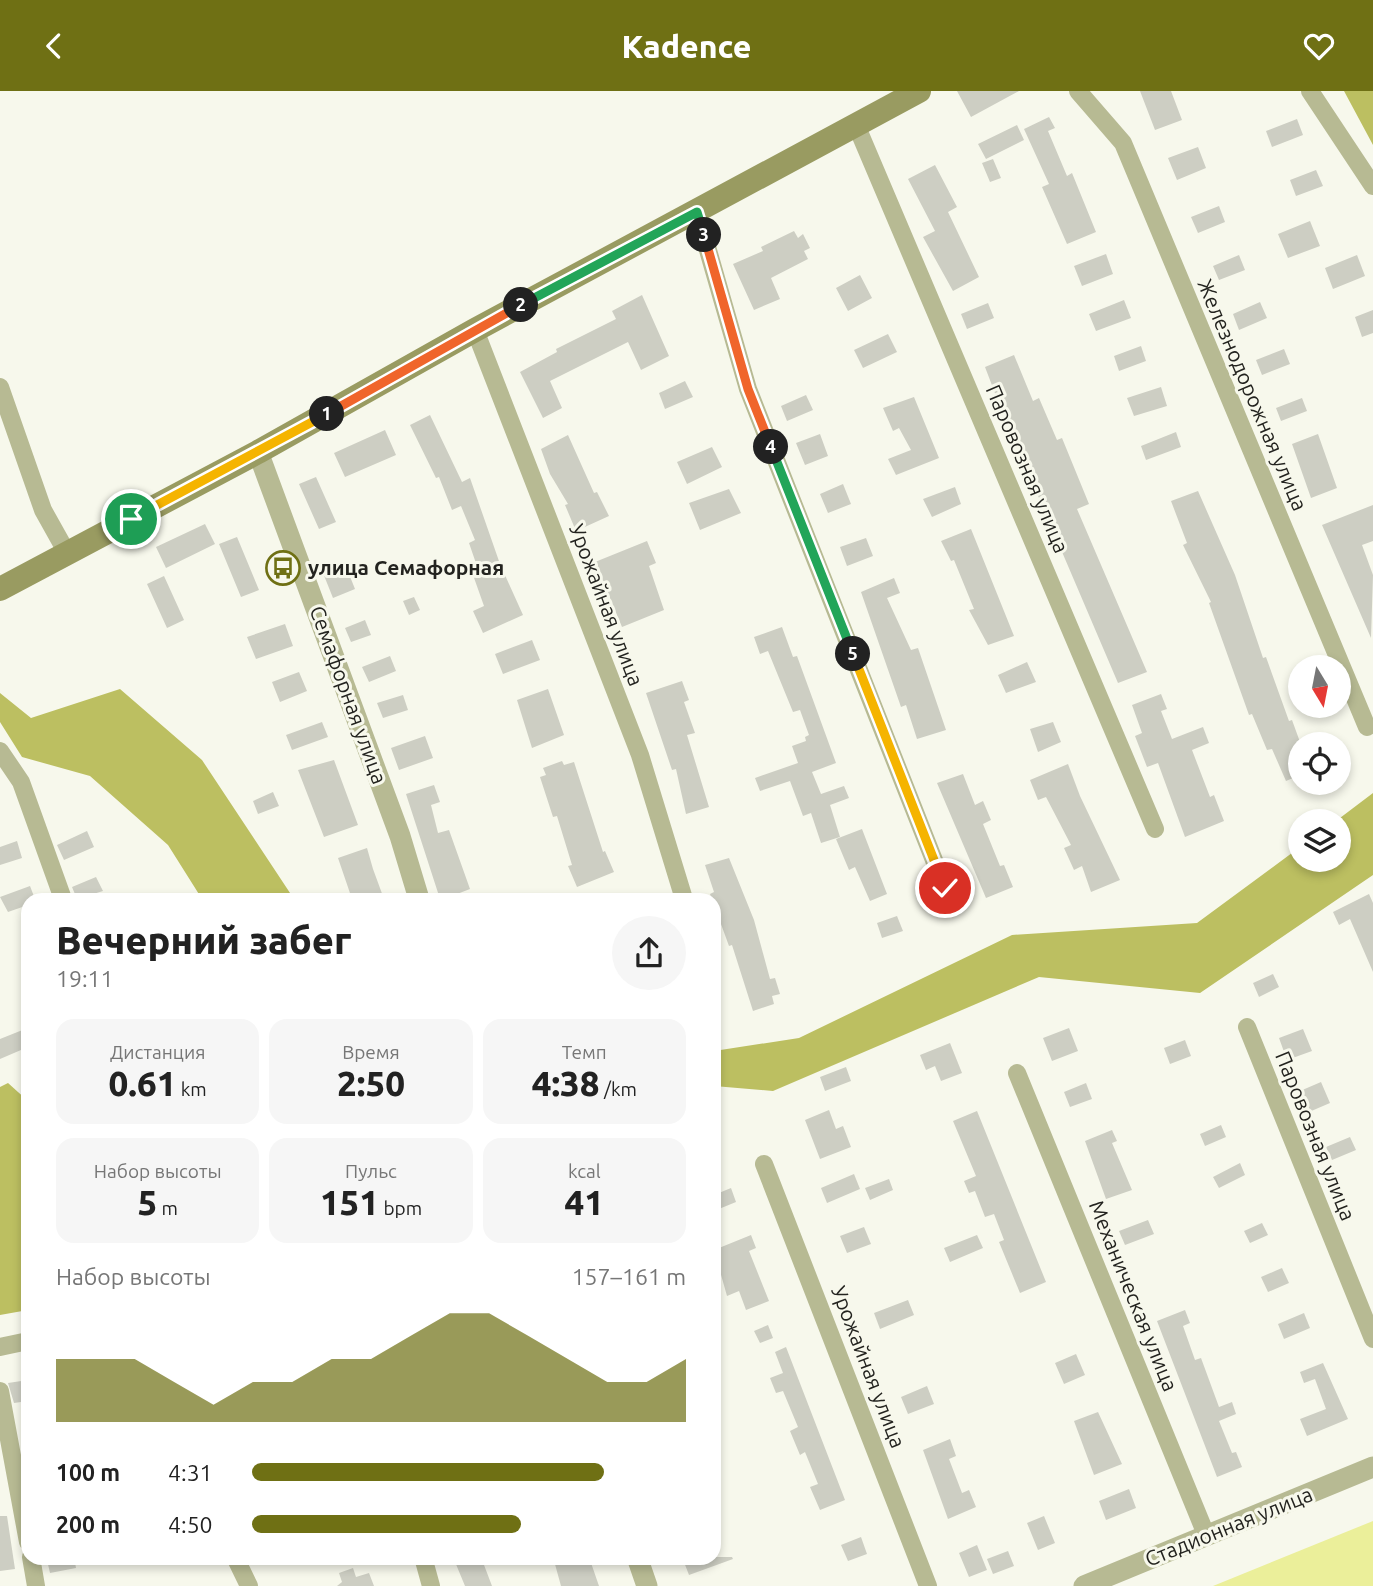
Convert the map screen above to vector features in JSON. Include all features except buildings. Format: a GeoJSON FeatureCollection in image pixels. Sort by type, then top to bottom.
{"type":"FeatureCollection","features":[{"type":"Feature","properties":{"kind":"main road"},"geometry":{"type":"LineString","coordinates":[[0,589],[258,452],[475,330],[857,127],[919,91]]}},
{"type":"Feature","properties":{"kind":"street","name":"Железнодорожная улица"},"geometry":{"type":"LineString","coordinates":[[1079,91],[1123,143],[1367,727]]}},
{"type":"Feature","properties":{"kind":"street"},"geometry":{"type":"LineString","coordinates":[[1310,91],[1373,186]]}},
{"type":"Feature","properties":{"kind":"street","name":"Паровозная улица"},"geometry":{"type":"LineString","coordinates":[[857,127],[1155,829]]}},
{"type":"Feature","properties":{"kind":"street"},"geometry":{"type":"LineString","coordinates":[[697,212],[748,389],[945,888]]}},
{"type":"Feature","properties":{"kind":"street","name":"Урожайная улица"},"geometry":{"type":"LineString","coordinates":[[475,330],[640,755],[682,893]]}},
{"type":"Feature","properties":{"kind":"street"},"geometry":{"type":"LineString","coordinates":[[0,387],[43,510],[67,553]]}},
{"type":"Feature","properties":{"kind":"street","name":"Семафорная улица"},"geometry":{"type":"LineString","coordinates":[[258,452],[400,836],[417,893]]}},
{"type":"Feature","properties":{"kind":"street"},"geometry":{"type":"LineString","coordinates":[[0,751],[21,782],[61,893]]}},
{"type":"Feature","properties":{"kind":"street","name":"Паровозная улица"},"geometry":{"type":"LineString","coordinates":[[1247,1027],[1373,1339]]}},
{"type":"Feature","properties":{"kind":"street","name":"Механическая улица"},"geometry":{"type":"LineString","coordinates":[[1017,1073],[1207,1537]]}},
{"type":"Feature","properties":{"kind":"street","name":"Урожайная улица"},"geometry":{"type":"LineString","coordinates":[[764,1164],[928,1586]]}},
{"type":"Feature","properties":{"kind":"street"},"geometry":{"type":"LineString","coordinates":[[0,1347],[21,1342]]}},
{"type":"Feature","properties":{"kind":"street"},"geometry":{"type":"LineString","coordinates":[[0,1391],[21,1504]]}},
{"type":"Feature","properties":{"kind":"street","name":"Стадионная улица"},"geometry":{"type":"LineString","coordinates":[[1084,1586],[1373,1467]]}},
{"type":"Feature","properties":{"kind":"street"},"geometry":{"type":"LineString","coordinates":[[32,1565],[36,1586]]}},
{"type":"Feature","properties":{"kind":"street"},"geometry":{"type":"LineString","coordinates":[[239,1565],[249,1586]]}},
{"type":"Feature","properties":{"kind":"street"},"geometry":{"type":"LineString","coordinates":[[425,1565],[431,1586]]}},
{"type":"Feature","properties":{"kind":"street"},"geometry":{"type":"LineString","coordinates":[[640,1565],[647,1586]]}},
{"type":"Feature","properties":{"kind":"shaded area"},"geometry":{"type":"Polygon","coordinates":[[[1344,91],[1373,91],[1373,145],[1344,91]]]}},
{"type":"Feature","properties":{"kind":"shaded area"},"geometry":{"type":"Polygon","coordinates":[[[120,689],[202,760],[290,893],[198,893],[168,845],[90,776],[22,757],[0,722],[0,693],[31,718],[120,689]]]}},
{"type":"Feature","properties":{"kind":"shaded area"},"geometry":{"type":"Polygon","coordinates":[[[1373,793],[1373,875],[1200,993],[1039,977],[773,1091],[721,1087],[721,1050],[799,1038],[1012,935],[1197,923],[1288,856],[1288,872],[1351,872],[1351,810],[1373,793]]]}},
{"type":"Feature","properties":{"kind":"shaded area"},"geometry":{"type":"Polygon","coordinates":[[[8,1083],[21,1095],[21,1311],[0,1315],[0,1087],[8,1083]]]}},
{"type":"Feature","properties":{"kind":"shaded area"},"geometry":{"type":"Polygon","coordinates":[[[1373,1521],[1373,1586],[1213,1586],[1373,1521]]]}},
{"type":"Feature","properties":{"kind":"place","name":"улица Семафорная"},"geometry":{"type":"Point","coordinates":[283,568]}},
{"type":"Feature","properties":{"kind":"route"},"geometry":{"type":"LineString","coordinates":[[131,519],[258,452],[475,330],[697,212],[748,389],[945,888]]}}]}
